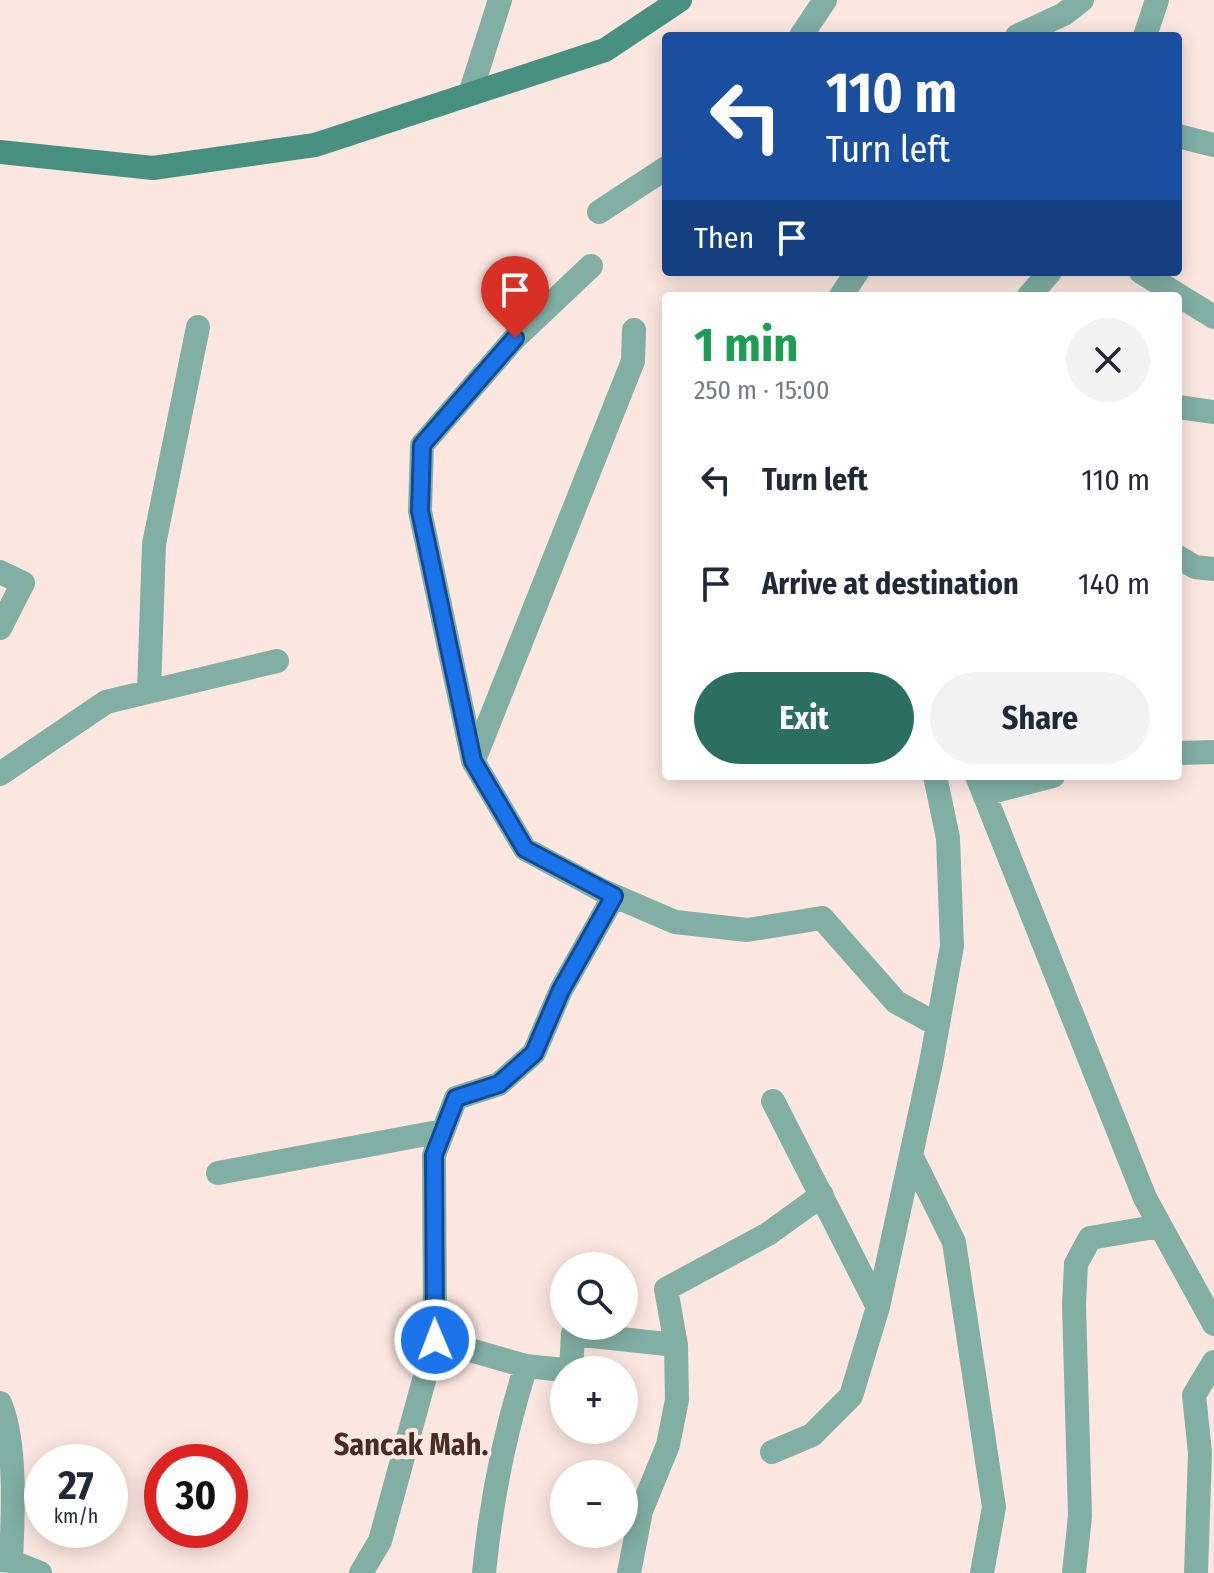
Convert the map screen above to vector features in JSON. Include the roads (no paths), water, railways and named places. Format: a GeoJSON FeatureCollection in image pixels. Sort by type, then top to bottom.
{"type":"FeatureCollection","features":[{"type":"Feature","properties":{"kind":"street"},"geometry":{"type":"LineString","coordinates":[[470,94],[500,0]]}},
{"type":"Feature","properties":{"kind":"street"},"geometry":{"type":"LineString","coordinates":[[0,152],[153,168],[315,145],[605,50],[680,0]]}},
{"type":"Feature","properties":{"kind":"street"},"geometry":{"type":"LineString","coordinates":[[804,32],[825,0]]}},
{"type":"Feature","properties":{"kind":"street"},"geometry":{"type":"LineString","coordinates":[[1026,32],[1064,14],[1082,0]]}},
{"type":"Feature","properties":{"kind":"street"},"geometry":{"type":"LineString","coordinates":[[1146,32],[1157,0]]}},
{"type":"Feature","properties":{"kind":"street"},"geometry":{"type":"LineString","coordinates":[[1182,137],[1214,145]]}},
{"type":"Feature","properties":{"kind":"street"},"geometry":{"type":"LineString","coordinates":[[599,212],[662,171]]}},
{"type":"Feature","properties":{"kind":"street"},"geometry":{"type":"LineString","coordinates":[[591,266],[515,338],[422,445],[420,511],[473,761],[525,849],[614,896],[675,922],[747,930],[822,918],[896,1002],[938,1025]]}},
{"type":"Feature","properties":{"kind":"street"},"geometry":{"type":"LineString","coordinates":[[1032,292],[1046,276]]}},
{"type":"Feature","properties":{"kind":"street"},"geometry":{"type":"LineString","coordinates":[[1147,276],[1173,292]]}},
{"type":"Feature","properties":{"kind":"street"},"geometry":{"type":"LineString","coordinates":[[1182,297],[1214,317]]}},
{"type":"Feature","properties":{"kind":"street"},"geometry":{"type":"LineString","coordinates":[[149,691],[154,544],[198,327]]}},
{"type":"Feature","properties":{"kind":"street"},"geometry":{"type":"LineString","coordinates":[[473,761],[633,361],[634,330]]}},
{"type":"Feature","properties":{"kind":"street"},"geometry":{"type":"LineString","coordinates":[[1182,408],[1214,412]]}},
{"type":"Feature","properties":{"kind":"street"},"geometry":{"type":"LineString","coordinates":[[1182,559],[1195,567],[1214,569]]}},
{"type":"Feature","properties":{"kind":"street"},"geometry":{"type":"LineString","coordinates":[[0,572],[23,583],[0,628]]}},
{"type":"Feature","properties":{"kind":"street"},"geometry":{"type":"LineString","coordinates":[[0,774],[106,702],[277,661]]}},
{"type":"Feature","properties":{"kind":"street"},"geometry":{"type":"LineString","coordinates":[[1182,753],[1214,752]]}},
{"type":"Feature","properties":{"kind":"street"},"geometry":{"type":"LineString","coordinates":[[772,1452],[812,1435],[851,1396],[878,1307],[952,946],[948,838],[936,780]]}},
{"type":"Feature","properties":{"kind":"street"},"geometry":{"type":"LineString","coordinates":[[1021,780],[980,785],[1145,1198],[1214,1324]]}},
{"type":"Feature","properties":{"kind":"street"},"geometry":{"type":"LineString","coordinates":[[361,1573],[380,1541],[435,1340],[434,1155],[456,1098],[499,1084],[534,1053],[561,990],[614,896]]}},
{"type":"Feature","properties":{"kind":"street"},"geometry":{"type":"LineString","coordinates":[[773,1101],[878,1307]]}},
{"type":"Feature","properties":{"kind":"street"},"geometry":{"type":"LineString","coordinates":[[218,1173],[443,1131]]}},
{"type":"Feature","properties":{"kind":"street"},"geometry":{"type":"LineString","coordinates":[[911,1155],[954,1242],[994,1507],[982,1573]]}},
{"type":"Feature","properties":{"kind":"street"},"geometry":{"type":"LineString","coordinates":[[629,1573],[641,1511],[668,1445],[677,1400],[676,1345],[666,1289],[768,1234],[822,1195]]}},
{"type":"Feature","properties":{"kind":"street"},"geometry":{"type":"LineString","coordinates":[[1074,1573],[1080,1516],[1074,1305],[1076,1264],[1090,1238],[1160,1226]]}},
{"type":"Feature","properties":{"kind":"street"},"geometry":{"type":"LineString","coordinates":[[572,1356],[573,1334],[676,1345]]}},
{"type":"Feature","properties":{"kind":"street"},"geometry":{"type":"LineString","coordinates":[[435,1340],[526,1366],[550,1369]]}},
{"type":"Feature","properties":{"kind":"street"},"geometry":{"type":"LineString","coordinates":[[1196,1573],[1200,1453],[1194,1395],[1214,1362]]}},
{"type":"Feature","properties":{"kind":"street"},"geometry":{"type":"LineString","coordinates":[[484,1573],[489,1518],[506,1430],[526,1366]]}},
{"type":"Feature","properties":{"kind":"street"},"geometry":{"type":"LineString","coordinates":[[0,1403],[6,1417],[13,1500],[6,1561],[40,1573]]}},
{"type":"Feature","properties":{"kind":"district","name":"Sancak Mah."},"geometry":{"type":"Point","coordinates":[411,1445]}}]}
